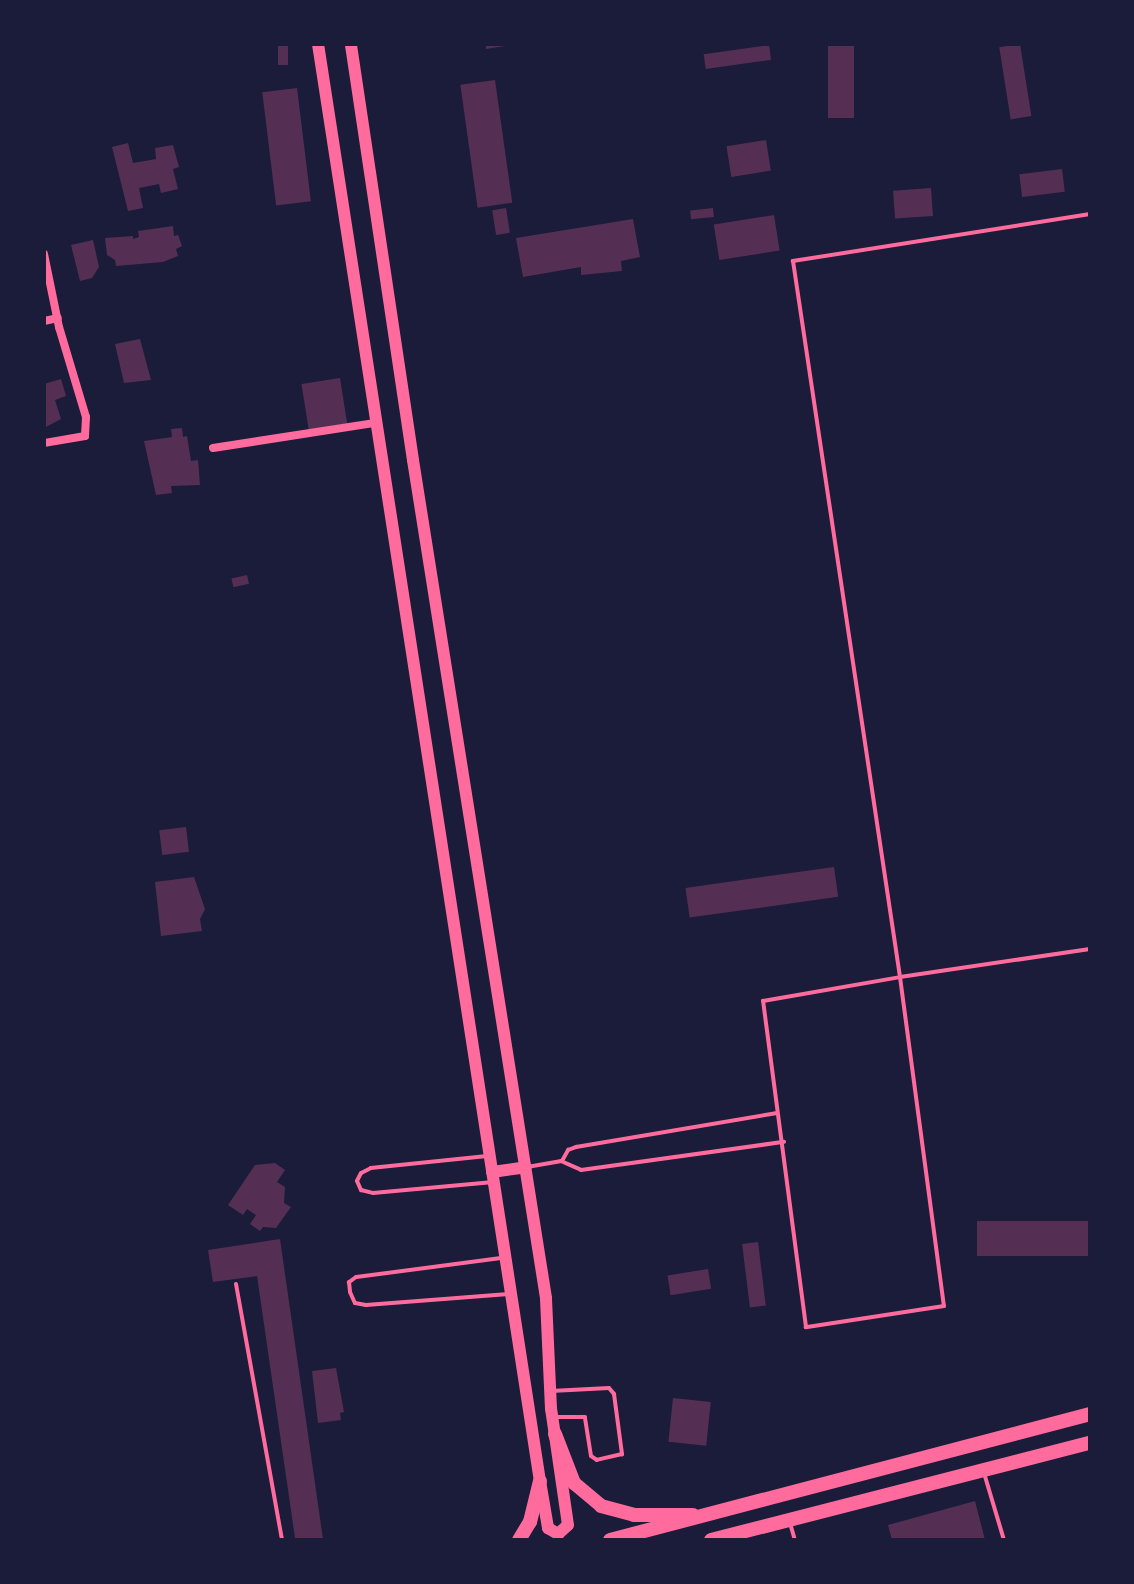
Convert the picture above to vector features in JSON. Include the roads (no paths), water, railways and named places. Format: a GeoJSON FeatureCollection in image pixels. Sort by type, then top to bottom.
{"type":"FeatureCollection","features":[{"type":"Feature","properties":{"kind":"main road"},"geometry":{"type":"LineString","coordinates":[[318,44],[540,1481],[548,1528],[558,1534],[568,1525],[549,1391],[549,1321],[410,445],[351,44]]}},
{"type":"Feature","properties":{"kind":"main road"},"geometry":{"type":"LineString","coordinates":[[493,1177],[526,1167]]}},
{"type":"Feature","properties":{"kind":"main road"},"geometry":{"type":"LineString","coordinates":[[610,1540],[1090,1414]]}},
{"type":"Feature","properties":{"kind":"main road"},"geometry":{"type":"LineString","coordinates":[[555,1434],[574,1483],[601,1506],[634,1515],[717,1514]]}},
{"type":"Feature","properties":{"kind":"main road"},"geometry":{"type":"LineString","coordinates":[[711,1540],[1090,1443]]}},
{"type":"Feature","properties":{"kind":"main road"},"geometry":{"type":"LineString","coordinates":[[519,1540],[530,1522],[540,1481]]}},
{"type":"Feature","properties":{"kind":"street"},"geometry":{"type":"LineString","coordinates":[[44,254],[58,318],[86,417],[85,436],[44,443]]}},
{"type":"Feature","properties":{"kind":"street"},"geometry":{"type":"LineString","coordinates":[[44,321],[58,318]]}},
{"type":"Feature","properties":{"kind":"street"},"geometry":{"type":"LineString","coordinates":[[213,448],[375,423]]}},
{"type":"Feature","properties":{"kind":"lane"},"geometry":{"type":"LineString","coordinates":[[1090,214],[793,261],[900,977],[944,1306],[806,1327],[763,1001],[900,977],[1090,949]]}},
{"type":"Feature","properties":{"kind":"lane"},"geometry":{"type":"LineString","coordinates":[[561,1161],[565,1153],[576,1147],[777,1113]]}},
{"type":"Feature","properties":{"kind":"lane"},"geometry":{"type":"LineString","coordinates":[[526,1167],[561,1161],[581,1170],[784,1142]]}},
{"type":"Feature","properties":{"kind":"lane"},"geometry":{"type":"LineString","coordinates":[[489,1156],[371,1168],[361,1173],[357,1181],[361,1190],[373,1193],[493,1177]]}},
{"type":"Feature","properties":{"kind":"lane"},"geometry":{"type":"LineString","coordinates":[[505,1257],[356,1277],[349,1282],[350,1292],[355,1303],[366,1305],[511,1294]]}},
{"type":"Feature","properties":{"kind":"lane"},"geometry":{"type":"LineString","coordinates":[[236,1284],[282,1540]]}},
{"type":"Feature","properties":{"kind":"lane"},"geometry":{"type":"LineString","coordinates":[[549,1391],[609,1388],[614,1394],[622,1454],[597,1460],[591,1456],[585,1417],[552,1418]]}},
{"type":"Feature","properties":{"kind":"lane"},"geometry":{"type":"LineString","coordinates":[[983,1471],[1004,1540]]}},
{"type":"Feature","properties":{"kind":"lane"},"geometry":{"type":"LineString","coordinates":[[790,1520],[795,1540]]}}]}
